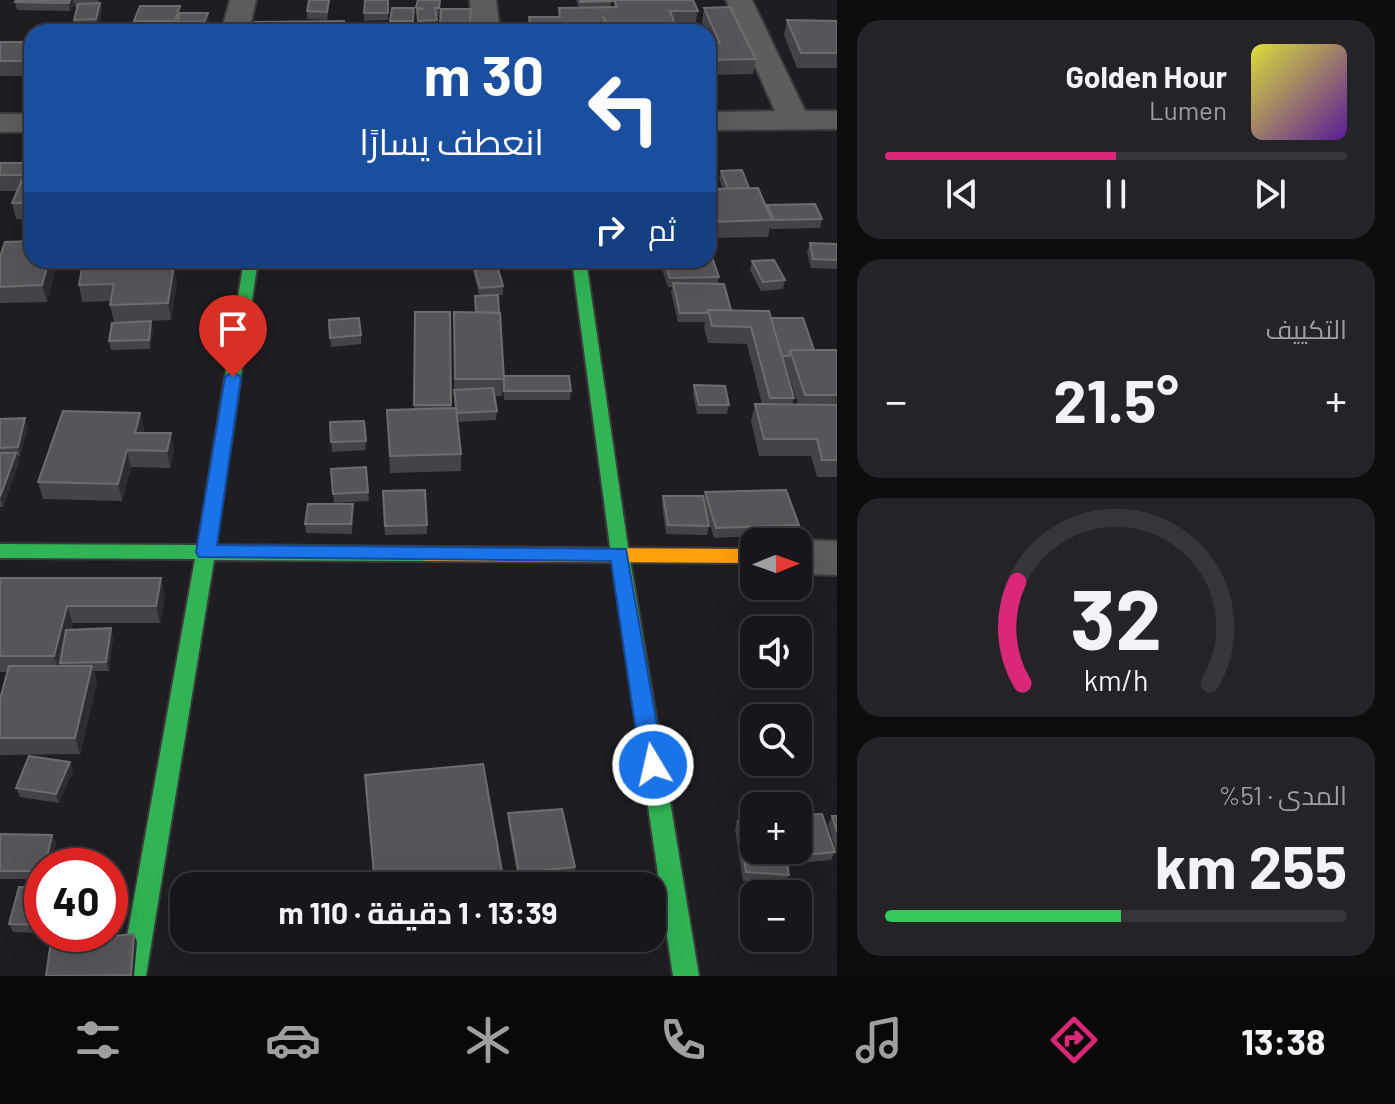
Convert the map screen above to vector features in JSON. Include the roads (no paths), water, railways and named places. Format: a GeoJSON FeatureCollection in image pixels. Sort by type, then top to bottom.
{"type":"FeatureCollection","features":[{"type":"Feature","properties":{"kind":"street"},"geometry":{"type":"LineString","coordinates":[[237,24],[243,0]]}},
{"type":"Feature","properties":{"kind":"street"},"geometry":{"type":"LineString","coordinates":[[483,0],[485,24]]}},
{"type":"Feature","properties":{"kind":"street"},"geometry":{"type":"LineString","coordinates":[[739,0],[794,120]]}},
{"type":"Feature","properties":{"kind":"street"},"geometry":{"type":"LineString","coordinates":[[716,121],[837,120]]}},
{"type":"Feature","properties":{"kind":"street"},"geometry":{"type":"LineString","coordinates":[[0,123],[24,123]]}},
{"type":"Feature","properties":{"kind":"street"},"geometry":{"type":"LineString","coordinates":[[133,976],[206,552],[250,268]]}},
{"type":"Feature","properties":{"kind":"street"},"geometry":{"type":"LineString","coordinates":[[580,268],[620,554],[686,976]]}},
{"type":"Feature","properties":{"kind":"street"},"geometry":{"type":"LineString","coordinates":[[0,551],[740,556]]}},
{"type":"Feature","properties":{"kind":"street"},"geometry":{"type":"LineString","coordinates":[[812,557],[837,558]]}}]}
